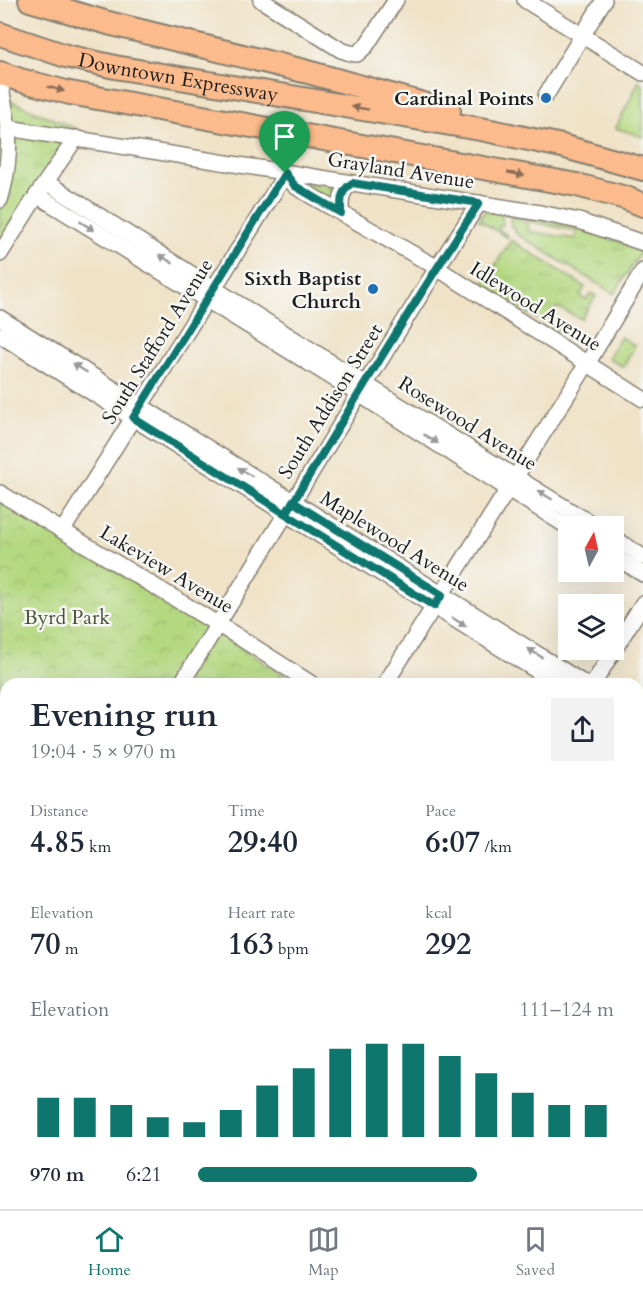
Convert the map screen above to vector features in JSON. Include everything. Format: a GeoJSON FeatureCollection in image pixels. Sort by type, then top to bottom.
{"type":"FeatureCollection","features":[{"type":"Feature","properties":{"kind":"highway"},"geometry":{"type":"LineString","coordinates":[[30,0],[108,23],[304,71],[440,108],[562,146]]}},
{"type":"Feature","properties":{"kind":"highway","name":"Downtown Expressway"},"geometry":{"type":"LineString","coordinates":[[0,34],[66,56],[115,67],[486,130],[562,146],[643,169]]}},
{"type":"Feature","properties":{"kind":"highway","name":"Downtown Expressway"},"geometry":{"type":"LineString","coordinates":[[0,73],[70,93],[577,185],[643,205]]}},
{"type":"Feature","properties":{"kind":"street"},"geometry":{"type":"LineString","coordinates":[[261,0],[341,50],[357,54],[366,46],[396,0]]}},
{"type":"Feature","properties":{"kind":"street"},"geometry":{"type":"LineString","coordinates":[[525,0],[643,74]]}},
{"type":"Feature","properties":{"kind":"street"},"geometry":{"type":"LineString","coordinates":[[546,94],[604,0]]}},
{"type":"Feature","properties":{"kind":"street"},"geometry":{"type":"LineString","coordinates":[[0,80],[8,128],[7,170],[0,200]]}},
{"type":"Feature","properties":{"kind":"street","name":"Grayland Avenue"},"geometry":{"type":"LineString","coordinates":[[8,128],[540,213],[579,221],[643,243]]}},
{"type":"Feature","properties":{"kind":"street"},"geometry":{"type":"LineString","coordinates":[[0,254],[76,138]]}},
{"type":"Feature","properties":{"kind":"street","name":"Idlewood Avenue"},"geometry":{"type":"LineString","coordinates":[[285,173],[295,186],[437,268],[643,399]]}},
{"type":"Feature","properties":{"kind":"street","name":"South Stafford Avenue"},"geometry":{"type":"LineString","coordinates":[[63,530],[285,173]]}},
{"type":"Feature","properties":{"kind":"street"},"geometry":{"type":"LineString","coordinates":[[341,213],[342,194],[352,183]]}},
{"type":"Feature","properties":{"kind":"street","name":"Rosewood Avenue"},"geometry":{"type":"LineString","coordinates":[[41,189],[512,482],[576,516]]}},
{"type":"Feature","properties":{"kind":"street","name":"South Addison Street"},"geometry":{"type":"LineString","coordinates":[[185,678],[479,203]]}},
{"type":"Feature","properties":{"kind":"street"},"geometry":{"type":"LineString","coordinates":[[389,678],[643,272]]}},
{"type":"Feature","properties":{"kind":"street","name":"Maplewood Avenue"},"geometry":{"type":"LineString","coordinates":[[0,318],[137,412],[289,508],[438,600],[574,678]]}},
{"type":"Feature","properties":{"kind":"street","name":"Maplewood Avenue"},"geometry":{"type":"LineString","coordinates":[[0,335],[137,412]]}},
{"type":"Feature","properties":{"kind":"street","name":"Rosewood Avenue"},"geometry":{"type":"LineString","coordinates":[[512,482],[558,519]]}},
{"type":"Feature","properties":{"kind":"street","name":"Lakeview Avenue"},"geometry":{"type":"LineString","coordinates":[[0,493],[218,624],[303,678]]}},
{"type":"Feature","properties":{"kind":"street"},"geometry":{"type":"LineString","coordinates":[[624,545],[643,557]]}},
{"type":"Feature","properties":{"kind":"street"},"geometry":{"type":"LineString","coordinates":[[624,562],[643,574]]}},
{"type":"Feature","properties":{"kind":"street","name":"Maplewood Avenue"},"geometry":{"type":"LineString","coordinates":[[438,600],[549,678]]}},
{"type":"Feature","properties":{"kind":"street"},"geometry":{"type":"LineString","coordinates":[[597,678],[643,603]]}},
{"type":"Feature","properties":{"kind":"green space"},"geometry":{"type":"Polygon","coordinates":[[[639,81],[643,84],[643,137],[616,128],[639,81]]]}},
{"type":"Feature","properties":{"kind":"green space"},"geometry":{"type":"Polygon","coordinates":[[[0,96],[77,129],[0,250],[0,96]]]}},
{"type":"Feature","properties":{"kind":"green space"},"geometry":{"type":"Polygon","coordinates":[[[293,181],[339,188],[336,207],[293,181]]]}},
{"type":"Feature","properties":{"kind":"green space"},"geometry":{"type":"Polygon","coordinates":[[[484,211],[502,213],[503,225],[498,227],[508,238],[479,220],[484,211]]]}},
{"type":"Feature","properties":{"kind":"green space"},"geometry":{"type":"Polygon","coordinates":[[[511,216],[529,225],[528,231],[575,239],[576,231],[528,221],[522,216],[588,231],[634,247],[641,252],[614,294],[518,235],[511,224],[511,216]]]}},
{"type":"Feature","properties":{"kind":"green space"},"geometry":{"type":"Polygon","coordinates":[[[511,240],[585,287],[580,296],[586,300],[591,293],[596,296],[581,319],[557,307],[550,318],[560,325],[556,331],[483,285],[511,240]]]}},
{"type":"Feature","properties":{"kind":"green space"},"geometry":{"type":"Polygon","coordinates":[[[621,337],[635,346],[623,367],[608,358],[621,337]]]}},
{"type":"Feature","properties":{"kind":"green space","name":"Byrd Park"},"geometry":{"type":"Polygon","coordinates":[[[0,499],[288,678],[0,678],[0,499]]]}},
{"type":"Feature","properties":{"kind":"place","name":"Cardinal Points"},"geometry":{"type":"Point","coordinates":[546,98]}},
{"type":"Feature","properties":{"kind":"place","name":"Sixth Baptist Church"},"geometry":{"type":"Point","coordinates":[373,289]}},
{"type":"Feature","properties":{"kind":"route"},"geometry":{"type":"LineString","coordinates":[[285,173],[133,418],[286,514],[293,501],[442,595],[434,606],[286,514],[293,501],[326,447],[437,268],[479,203],[352,183],[342,194],[341,213],[295,186],[285,173]]}}]}
